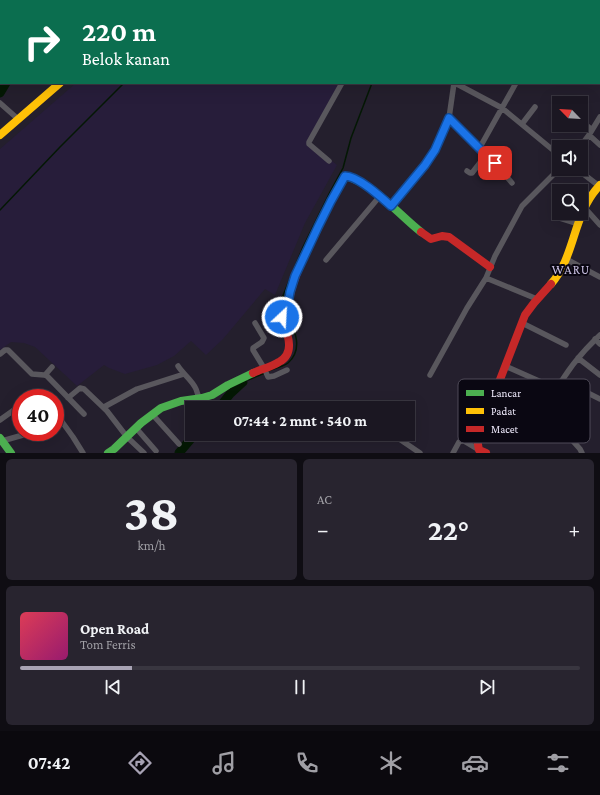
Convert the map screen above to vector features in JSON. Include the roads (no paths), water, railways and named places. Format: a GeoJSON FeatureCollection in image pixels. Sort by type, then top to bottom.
{"type":"FeatureCollection","features":[{"type":"Feature","properties":{"kind":"main road"},"geometry":{"type":"LineString","coordinates":[[0,136],[59,84]]}},
{"type":"Feature","properties":{"kind":"main road"},"geometry":{"type":"LineString","coordinates":[[113,452],[136,428],[161,408],[181,401],[212,395],[228,385],[265,371],[283,360],[289,352],[289,342],[281,314],[284,307],[288,304],[295,276],[318,227],[345,176],[354,178],[380,196],[431,239],[443,236],[449,237],[490,267]]}},
{"type":"Feature","properties":{"kind":"main road"},"geometry":{"type":"LineString","coordinates":[[588,201],[599,185]]}},
{"type":"Feature","properties":{"kind":"main road"},"geometry":{"type":"LineString","coordinates":[[500,379],[525,314],[530,306],[559,274],[566,259],[579,220]]}},
{"type":"Feature","properties":{"kind":"main road"},"geometry":{"type":"LineString","coordinates":[[1,439],[11,453]]}},
{"type":"Feature","properties":{"kind":"street"},"geometry":{"type":"LineString","coordinates":[[329,161],[309,144],[309,142],[341,84]]}},
{"type":"Feature","properties":{"kind":"street"},"geometry":{"type":"LineString","coordinates":[[391,206],[425,165],[435,150],[449,118],[455,84]]}},
{"type":"Feature","properties":{"kind":"street"},"geometry":{"type":"LineString","coordinates":[[457,84],[502,108],[552,149]]}},
{"type":"Feature","properties":{"kind":"street"},"geometry":{"type":"LineString","coordinates":[[479,148],[515,84]]}},
{"type":"Feature","properties":{"kind":"street"},"geometry":{"type":"LineString","coordinates":[[0,103],[18,119]]}},
{"type":"Feature","properties":{"kind":"street"},"geometry":{"type":"LineString","coordinates":[[522,124],[535,107]]}},
{"type":"Feature","properties":{"kind":"street"},"geometry":{"type":"LineString","coordinates":[[585,140],[600,117]]}},
{"type":"Feature","properties":{"kind":"street"},"geometry":{"type":"LineString","coordinates":[[449,118],[495,163],[512,183]]}},
{"type":"Feature","properties":{"kind":"street"},"geometry":{"type":"LineString","coordinates":[[588,130],[600,145]]}},
{"type":"Feature","properties":{"kind":"street"},"geometry":{"type":"LineString","coordinates":[[467,171],[470,173],[472,172],[486,155]]}},
{"type":"Feature","properties":{"kind":"street"},"geometry":{"type":"LineString","coordinates":[[430,375],[467,308],[486,278],[495,256],[522,206],[552,176]]}},
{"type":"Feature","properties":{"kind":"street"},"geometry":{"type":"LineString","coordinates":[[587,176],[599,185]]}},
{"type":"Feature","properties":{"kind":"street"},"geometry":{"type":"LineString","coordinates":[[326,260],[380,196]]}},
{"type":"Feature","properties":{"kind":"street"},"geometry":{"type":"LineString","coordinates":[[588,212],[600,225]]}},
{"type":"Feature","properties":{"kind":"street"},"geometry":{"type":"LineString","coordinates":[[565,220],[578,224]]}},
{"type":"Feature","properties":{"kind":"street"},"geometry":{"type":"LineString","coordinates":[[566,259],[600,277]]}},
{"type":"Feature","properties":{"kind":"street"},"geometry":{"type":"LineString","coordinates":[[486,278],[537,299]]}},
{"type":"Feature","properties":{"kind":"street"},"geometry":{"type":"LineString","coordinates":[[522,323],[566,346]]}},
{"type":"Feature","properties":{"kind":"street"},"geometry":{"type":"LineString","coordinates":[[255,324],[264,338],[262,342],[253,348],[253,350],[265,371],[270,377],[286,370]]}},
{"type":"Feature","properties":{"kind":"street"},"geometry":{"type":"LineString","coordinates":[[563,379],[578,358],[600,335]]}},
{"type":"Feature","properties":{"kind":"street"},"geometry":{"type":"LineString","coordinates":[[595,339],[600,344]]}},
{"type":"Feature","properties":{"kind":"street"},"geometry":{"type":"LineString","coordinates":[[0,354],[5,350],[8,350],[32,374],[45,375],[84,414]]}},
{"type":"Feature","properties":{"kind":"street"},"geometry":{"type":"LineString","coordinates":[[578,358],[600,375]]}},
{"type":"Feature","properties":{"kind":"street"},"geometry":{"type":"LineString","coordinates":[[178,366],[196,388],[201,398]]}},
{"type":"Feature","properties":{"kind":"street"},"geometry":{"type":"LineString","coordinates":[[505,366],[532,379]]}},
{"type":"Feature","properties":{"kind":"street"},"geometry":{"type":"LineString","coordinates":[[45,375],[52,368]]}},
{"type":"Feature","properties":{"kind":"street"},"geometry":{"type":"LineString","coordinates":[[104,408],[137,389],[184,374]]}},
{"type":"Feature","properties":{"kind":"street"},"geometry":{"type":"LineString","coordinates":[[68,398],[81,388],[107,411],[127,437],[144,453]]}},
{"type":"Feature","properties":{"kind":"street"},"geometry":{"type":"LineString","coordinates":[[590,394],[600,399]]}},
{"type":"Feature","properties":{"kind":"street"},"geometry":{"type":"LineString","coordinates":[[0,420],[12,411]]}},
{"type":"Feature","properties":{"kind":"street"},"geometry":{"type":"LineString","coordinates":[[152,414],[179,444]]}},
{"type":"Feature","properties":{"kind":"street"},"geometry":{"type":"LineString","coordinates":[[64,424],[83,453]]}},
{"type":"Feature","properties":{"kind":"street"},"geometry":{"type":"LineString","coordinates":[[136,428],[156,451]]}},
{"type":"Feature","properties":{"kind":"street"},"geometry":{"type":"LineString","coordinates":[[1,439],[12,437]]}},
{"type":"Feature","properties":{"kind":"street"},"geometry":{"type":"LineString","coordinates":[[402,441],[420,453]]}},
{"type":"Feature","properties":{"kind":"street"},"geometry":{"type":"LineString","coordinates":[[453,453],[458,443]]}},
{"type":"Feature","properties":{"kind":"street"},"geometry":{"type":"LineString","coordinates":[[468,443],[482,451]]}},
{"type":"Feature","properties":{"kind":"street"},"geometry":{"type":"LineString","coordinates":[[575,443],[582,453]]}},
{"type":"Feature","properties":{"kind":"waterway"},"geometry":{"type":"LineString","coordinates":[[0,93],[5,84]]}},
{"type":"Feature","properties":{"kind":"waterway"},"geometry":{"type":"LineString","coordinates":[[0,210],[123,84]]}},
{"type":"Feature","properties":{"kind":"waterway"},"geometry":{"type":"LineString","coordinates":[[284,303],[282,298],[303,247],[343,168],[351,138],[372,84]]}},
{"type":"Feature","properties":{"kind":"waterway"},"geometry":{"type":"LineString","coordinates":[[268,371],[288,363],[296,351],[296,337],[286,311]]}},
{"type":"Feature","properties":{"kind":"waterway"},"geometry":{"type":"LineString","coordinates":[[248,380],[265,373]]}},
{"type":"Feature","properties":{"kind":"waterway"},"geometry":{"type":"LineString","coordinates":[[224,401],[243,382]]}},
{"type":"Feature","properties":{"kind":"waterway"},"geometry":{"type":"LineString","coordinates":[[179,453],[189,441]]}},
{"type":"Feature","properties":{"kind":"district","name":"WARU"},"geometry":{"type":"Point","coordinates":[571,269]}}]}
